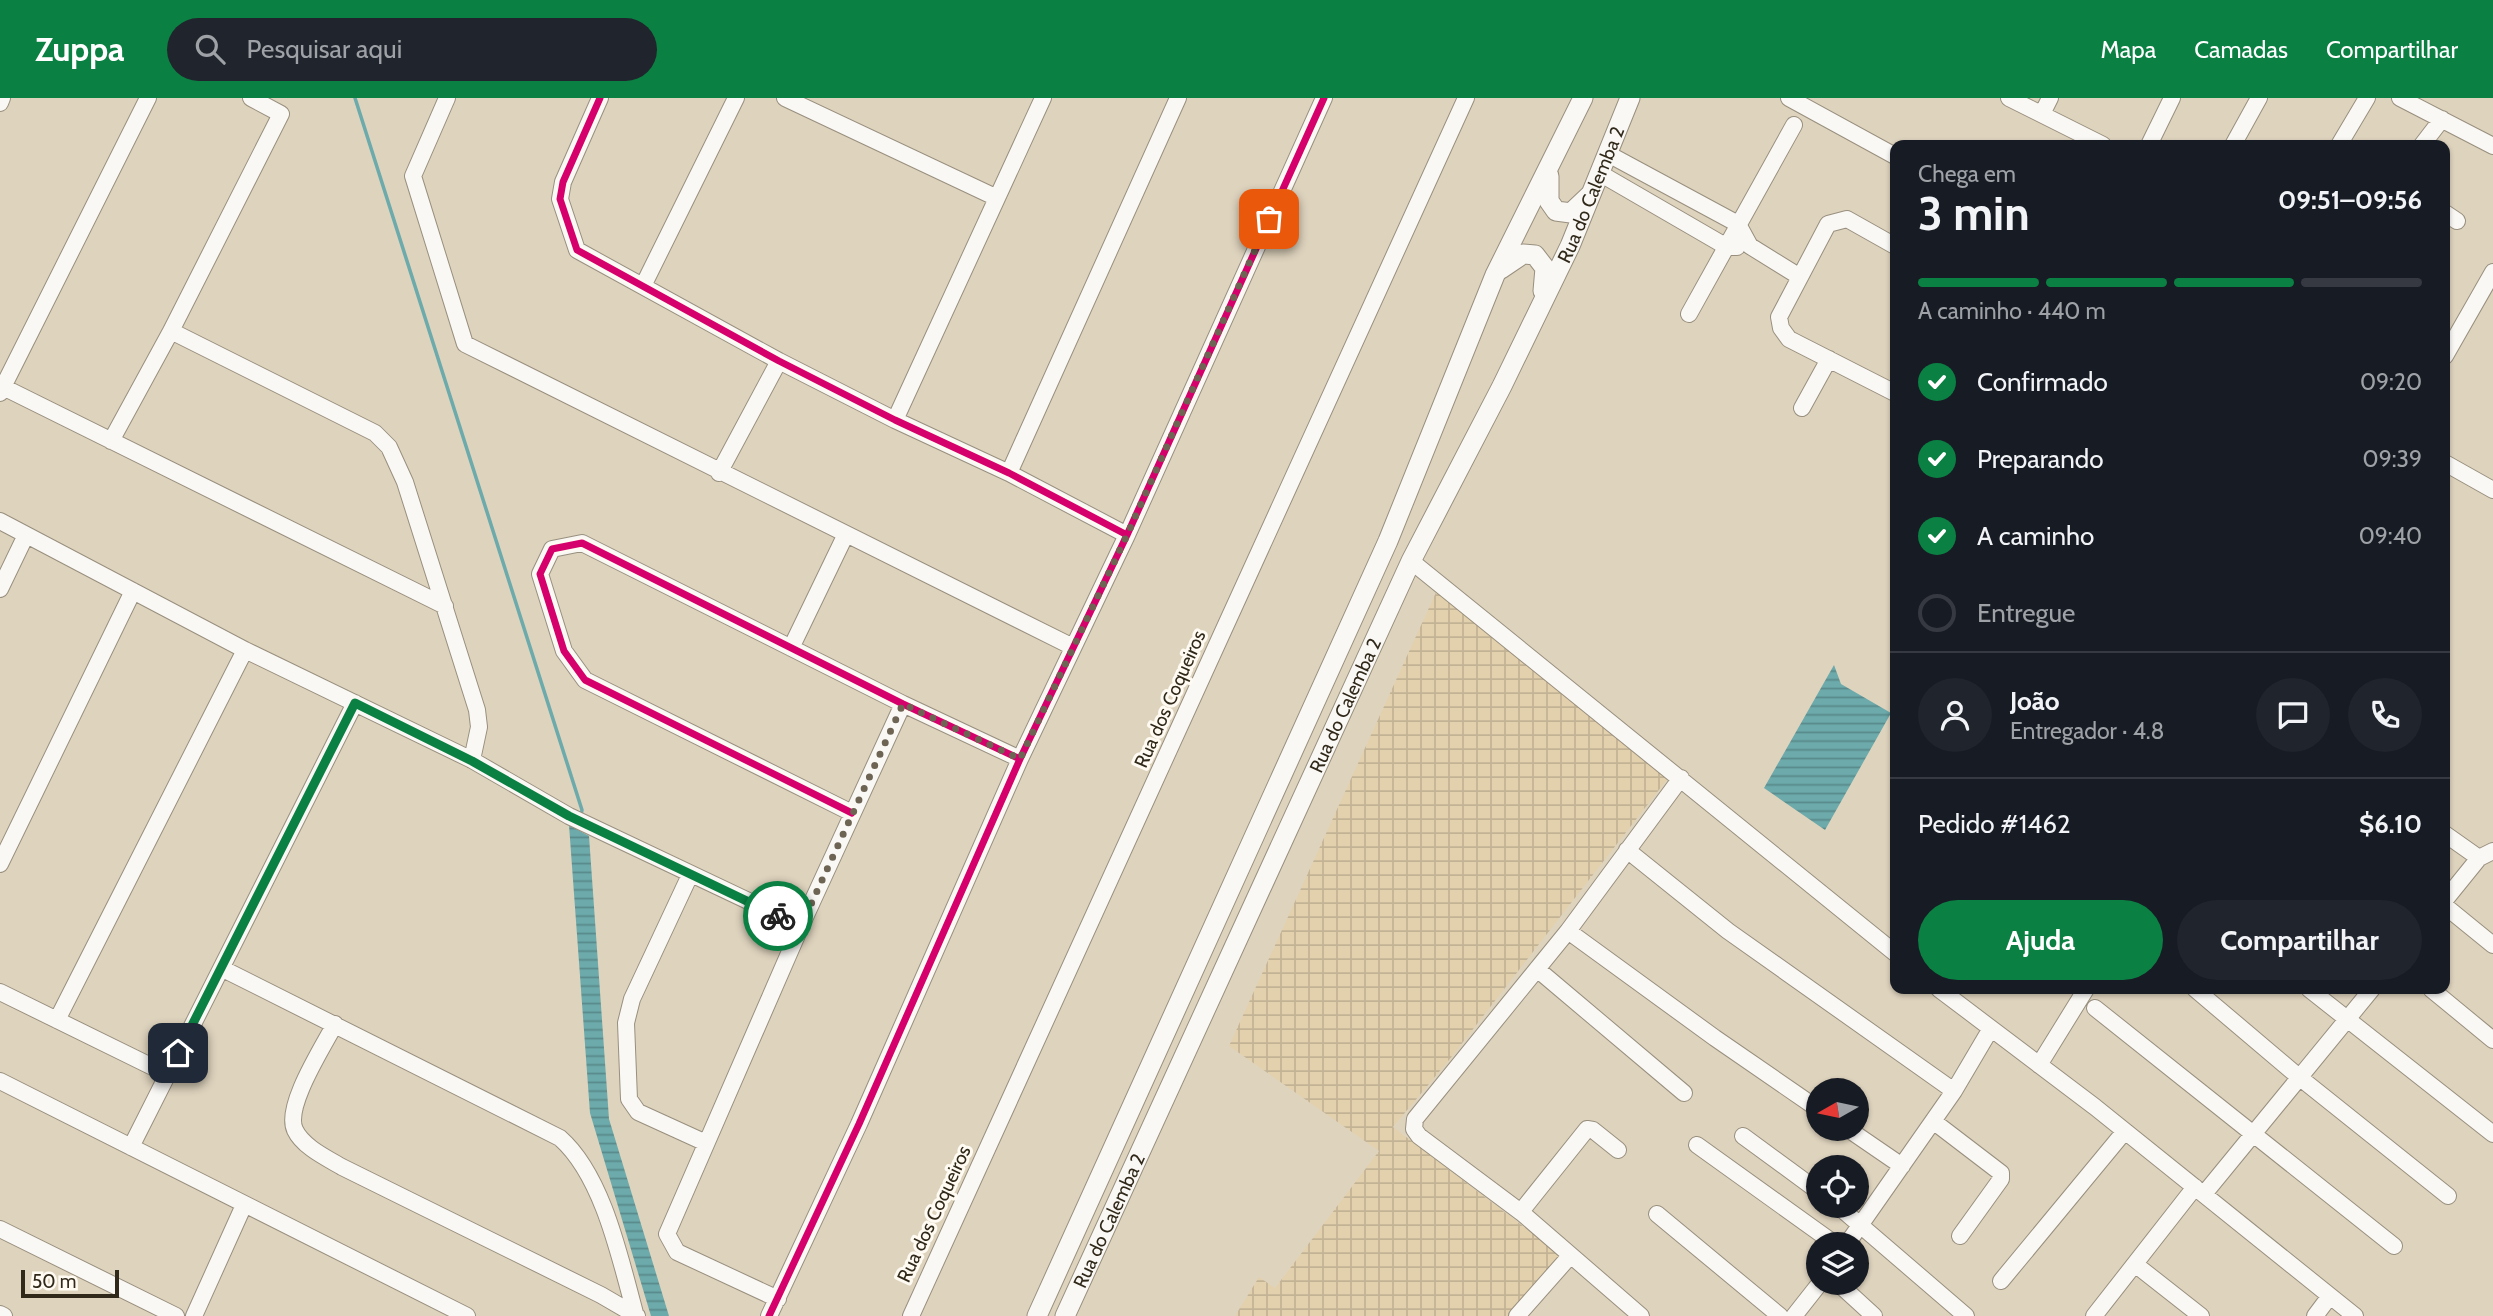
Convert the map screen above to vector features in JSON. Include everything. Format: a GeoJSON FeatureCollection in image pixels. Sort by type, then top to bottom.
{"type":"FeatureCollection","features":[{"type":"Feature","properties":{"kind":"main road","name":"Rua do Calemba 2"},"geometry":{"type":"LineString","coordinates":[[1037,1316],[1388,541],[1495,275],[1583,98]]}},
{"type":"Feature","properties":{"kind":"main road","name":"Rua do Calemba 2"},"geometry":{"type":"LineString","coordinates":[[1065,1316],[1411,561],[1542,302],[1598,183],[1630,98]]}},
{"type":"Feature","properties":{"kind":"main road"},"geometry":{"type":"LineString","coordinates":[[1550,168],[1548,193],[1551,207],[1556,211],[1571,213],[1598,183]]}},
{"type":"Feature","properties":{"kind":"main road"},"geometry":{"type":"LineString","coordinates":[[1495,275],[1513,258],[1523,254],[1535,256],[1545,268],[1542,302]]}},
{"type":"Feature","properties":{"kind":"street"},"geometry":{"type":"LineString","coordinates":[[0,103],[2,98]]}},
{"type":"Feature","properties":{"kind":"street"},"geometry":{"type":"LineString","coordinates":[[148,98],[2,390],[445,606]]}},
{"type":"Feature","properties":{"kind":"street"},"geometry":{"type":"LineString","coordinates":[[111,441],[171,331],[281,114],[251,98]]}},
{"type":"Feature","properties":{"kind":"street"},"geometry":{"type":"LineString","coordinates":[[447,98],[413,176],[465,344],[845,536],[1073,647]]}},
{"type":"Feature","properties":{"kind":"street"},"geometry":{"type":"LineString","coordinates":[[600,98],[562,182],[561,200],[564,214],[577,250],[779,361],[895,420],[1009,473],[1127,535]]}},
{"type":"Feature","properties":{"kind":"street"},"geometry":{"type":"LineString","coordinates":[[643,286],[736,98]]}},
{"type":"Feature","properties":{"kind":"street"},"geometry":{"type":"LineString","coordinates":[[785,98],[995,197]]}},
{"type":"Feature","properties":{"kind":"street"},"geometry":{"type":"LineString","coordinates":[[895,420],[995,197],[1043,98]]}},
{"type":"Feature","properties":{"kind":"street"},"geometry":{"type":"LineString","coordinates":[[1009,473],[1178,98]]}},
{"type":"Feature","properties":{"kind":"street"},"geometry":{"type":"LineString","coordinates":[[769,1316],[1020,759],[1127,535],[1324,98]]}},
{"type":"Feature","properties":{"kind":"street","name":"Rua dos Coqueiros"},"geometry":{"type":"LineString","coordinates":[[911,1316],[1466,98]]}},
{"type":"Feature","properties":{"kind":"street"},"geometry":{"type":"LineString","coordinates":[[1789,98],[1890,153]]}},
{"type":"Feature","properties":{"kind":"street"},"geometry":{"type":"LineString","coordinates":[[2009,98],[2093,140]]}},
{"type":"Feature","properties":{"kind":"street"},"geometry":{"type":"LineString","coordinates":[[2042,114],[2050,98]]}},
{"type":"Feature","properties":{"kind":"street"},"geometry":{"type":"LineString","coordinates":[[2151,140],[2172,98]]}},
{"type":"Feature","properties":{"kind":"street"},"geometry":{"type":"LineString","coordinates":[[2236,140],[2259,98]]}},
{"type":"Feature","properties":{"kind":"street"},"geometry":{"type":"LineString","coordinates":[[2342,140],[2367,98]]}},
{"type":"Feature","properties":{"kind":"street"},"geometry":{"type":"LineString","coordinates":[[2400,98],[2493,146]]}},
{"type":"Feature","properties":{"kind":"street"},"geometry":{"type":"LineString","coordinates":[[2427,140],[2442,119]]}},
{"type":"Feature","properties":{"kind":"street"},"geometry":{"type":"LineString","coordinates":[[1689,314],[1794,125]]}},
{"type":"Feature","properties":{"kind":"street"},"geometry":{"type":"LineString","coordinates":[[1610,155],[1738,224],[1750,246],[1800,277]]}},
{"type":"Feature","properties":{"kind":"street"},"geometry":{"type":"LineString","coordinates":[[1598,183],[1727,247],[1750,246]]}},
{"type":"Feature","properties":{"kind":"street"},"geometry":{"type":"LineString","coordinates":[[1890,243],[1847,219],[1828,224],[1779,317],[1781,328],[1789,339],[1890,390]]}},
{"type":"Feature","properties":{"kind":"street"},"geometry":{"type":"LineString","coordinates":[[2452,327],[2493,272]]}},
{"type":"Feature","properties":{"kind":"street"},"geometry":{"type":"LineString","coordinates":[[171,331],[375,433],[389,447],[405,482],[477,710],[479,727],[472,761]]}},
{"type":"Feature","properties":{"kind":"street"},"geometry":{"type":"LineString","coordinates":[[1802,408],[1829,359]]}},
{"type":"Feature","properties":{"kind":"street"},"geometry":{"type":"LineString","coordinates":[[719,473],[779,361]]}},
{"type":"Feature","properties":{"kind":"street"},"geometry":{"type":"LineString","coordinates":[[2450,466],[2493,491]]}},
{"type":"Feature","properties":{"kind":"street"},"geometry":{"type":"LineString","coordinates":[[0,521],[245,650],[472,761],[569,816],[801,926]]}},
{"type":"Feature","properties":{"kind":"street"},"geometry":{"type":"LineString","coordinates":[[0,589],[26,535]]}},
{"type":"Feature","properties":{"kind":"street"},"geometry":{"type":"LineString","coordinates":[[791,648],[845,536]]}},
{"type":"Feature","properties":{"kind":"street"},"geometry":{"type":"LineString","coordinates":[[852,813],[585,680],[564,651],[540,574],[552,549],[582,543],[903,704],[1020,759]]}},
{"type":"Feature","properties":{"kind":"street"},"geometry":{"type":"LineString","coordinates":[[1411,561],[1890,949]]}},
{"type":"Feature","properties":{"kind":"street"},"geometry":{"type":"LineString","coordinates":[[1,858],[133,592]]}},
{"type":"Feature","properties":{"kind":"street"},"geometry":{"type":"LineString","coordinates":[[57,1020],[245,650]]}},
{"type":"Feature","properties":{"kind":"street"},"geometry":{"type":"LineString","coordinates":[[131,1147],[355,703]]}},
{"type":"Feature","properties":{"kind":"street"},"geometry":{"type":"LineString","coordinates":[[778,1299],[677,1252],[667,1240],[706,1143],[801,926],[903,704]]}},
{"type":"Feature","properties":{"kind":"street"},"geometry":{"type":"LineString","coordinates":[[1641,1316],[1522,1213],[1413,1129],[1415,1119],[1568,931],[1681,778]]}},
{"type":"Feature","properties":{"kind":"street"},"geometry":{"type":"LineString","coordinates":[[2450,836],[2486,854],[2450,894]]}},
{"type":"Feature","properties":{"kind":"street"},"geometry":{"type":"LineString","coordinates":[[1627,850],[1728,931],[1954,1091]]}},
{"type":"Feature","properties":{"kind":"street"},"geometry":{"type":"LineString","coordinates":[[690,875],[632,999],[626,1023],[629,1099],[638,1112],[706,1143]]}},
{"type":"Feature","properties":{"kind":"street"},"geometry":{"type":"LineString","coordinates":[[2450,910],[2493,945]]}},
{"type":"Feature","properties":{"kind":"street"},"geometry":{"type":"LineString","coordinates":[[1568,931],[1714,1038],[1806,1100]]}},
{"type":"Feature","properties":{"kind":"street"},"geometry":{"type":"LineString","coordinates":[[223,969],[560,1138],[578,1154],[619,1255],[636,1314]]}},
{"type":"Feature","properties":{"kind":"street"},"geometry":{"type":"LineString","coordinates":[[1537,969],[1684,1093]]}},
{"type":"Feature","properties":{"kind":"street"},"geometry":{"type":"LineString","coordinates":[[0,992],[167,1074]]}},
{"type":"Feature","properties":{"kind":"street"},"geometry":{"type":"LineString","coordinates":[[1945,994],[2125,1131],[2355,1316]]}},
{"type":"Feature","properties":{"kind":"street"},"geometry":{"type":"LineString","coordinates":[[2039,1065],[2083,994]]}},
{"type":"Feature","properties":{"kind":"street"},"geometry":{"type":"LineString","coordinates":[[2201,994],[2299,1077],[2448,1196]]}},
{"type":"Feature","properties":{"kind":"street"},"geometry":{"type":"LineString","coordinates":[[2316,994],[2493,1134]]}},
{"type":"Feature","properties":{"kind":"street"},"geometry":{"type":"LineString","coordinates":[[2094,1316],[2200,1190],[2253,1135],[2368,994]]}},
{"type":"Feature","properties":{"kind":"street"},"geometry":{"type":"LineString","coordinates":[[2437,994],[2493,1040]]}},
{"type":"Feature","properties":{"kind":"street"},"geometry":{"type":"LineString","coordinates":[[2095,1008],[2394,1246]]}},
{"type":"Feature","properties":{"kind":"street"},"geometry":{"type":"LineString","coordinates":[[335,1024],[291,1111],[296,1133],[316,1152],[342,1167],[636,1314]]}},
{"type":"Feature","properties":{"kind":"street"},"geometry":{"type":"LineString","coordinates":[[1857,1232],[1954,1091],[1990,1030]]}},
{"type":"Feature","properties":{"kind":"street"},"geometry":{"type":"LineString","coordinates":[[0,1081],[467,1316]]}},
{"type":"Feature","properties":{"kind":"street"},"geometry":{"type":"LineString","coordinates":[[1933,1121],[2001,1173],[2001,1179],[1960,1236]]}},
{"type":"Feature","properties":{"kind":"street"},"geometry":{"type":"LineString","coordinates":[[1522,1213],[1587,1129],[1618,1150]]}},
{"type":"Feature","properties":{"kind":"street"},"geometry":{"type":"LineString","coordinates":[[2001,1281],[2125,1131]]}},
{"type":"Feature","properties":{"kind":"street"},"geometry":{"type":"LineString","coordinates":[[1743,1136],[1806,1182]]}},
{"type":"Feature","properties":{"kind":"street"},"geometry":{"type":"LineString","coordinates":[[1866,1141],[1902,1166]]}},
{"type":"Feature","properties":{"kind":"street"},"geometry":{"type":"LineString","coordinates":[[1697,1145],[1818,1232]]}},
{"type":"Feature","properties":{"kind":"street"},"geometry":{"type":"LineString","coordinates":[[194,1316],[244,1205]]}},
{"type":"Feature","properties":{"kind":"street"},"geometry":{"type":"LineString","coordinates":[[1657,1214],[1780,1316]]}},
{"type":"Feature","properties":{"kind":"street"},"geometry":{"type":"LineString","coordinates":[[1855,1218],[1966,1316]]}},
{"type":"Feature","properties":{"kind":"street"},"geometry":{"type":"LineString","coordinates":[[0,1228],[176,1316]]}},
{"type":"Feature","properties":{"kind":"street"},"geometry":{"type":"LineString","coordinates":[[1517,1316],[1570,1256]]}},
{"type":"Feature","properties":{"kind":"street"},"geometry":{"type":"LineString","coordinates":[[2136,1265],[2201,1316]]}},
{"type":"Feature","properties":{"kind":"street"},"geometry":{"type":"LineString","coordinates":[[1794,1316],[1811,1295]]}},
{"type":"Feature","properties":{"kind":"street"},"geometry":{"type":"LineString","coordinates":[[1851,1295],[1874,1316]]}},
{"type":"Feature","properties":{"kind":"street"},"geometry":{"type":"LineString","coordinates":[[2315,1316],[2330,1296]]}},
{"type":"Feature","properties":{"kind":"shaded area"},"geometry":{"type":"Polygon","coordinates":[[[1438,588],[1669,777],[1449,1060],[1393,1127],[1562,1256],[1509,1316],[1235,1316],[1259,1277],[1275,1288],[1379,1151],[1229,1046],[1438,588]]]}},
{"type":"Feature","properties":{"kind":"water"},"geometry":{"type":"Polygon","coordinates":[[[1834,665],[1841,684],[1890,712],[1825,830],[1764,788],[1834,665]]]}},
{"type":"Feature","properties":{"kind":"water"},"geometry":{"type":"Polygon","coordinates":[[[569,825],[589,836],[609,1119],[669,1316],[651,1316],[590,1113],[569,825]]]}},
{"type":"Feature","properties":{"kind":"waterway"},"geometry":{"type":"LineString","coordinates":[[355,98],[582,810],[581,815]]}},
{"type":"Feature","properties":{"kind":"cycle path"},"geometry":{"type":"LineString","coordinates":[[600,98],[563,182],[560,199],[577,250],[779,361],[895,420],[1009,473],[1127,535]]}},
{"type":"Feature","properties":{"kind":"cycle path"},"geometry":{"type":"LineString","coordinates":[[769,1316],[859,1124],[1020,759],[1127,535],[1324,98]]}},
{"type":"Feature","properties":{"kind":"cycle path"},"geometry":{"type":"LineString","coordinates":[[852,813],[585,680],[564,651],[540,574],[552,549],[582,543],[903,704],[1020,759]]}},
{"type":"Feature","properties":{"kind":"way so far"},"geometry":{"type":"LineString","coordinates":[[778,916],[801,926],[903,704],[1020,759],[1127,535],[1269,219]]}},
{"type":"Feature","properties":{"kind":"route"},"geometry":{"type":"LineString","coordinates":[[178,1053],[223,969],[355,703],[472,761],[569,816],[778,916]]}}]}
